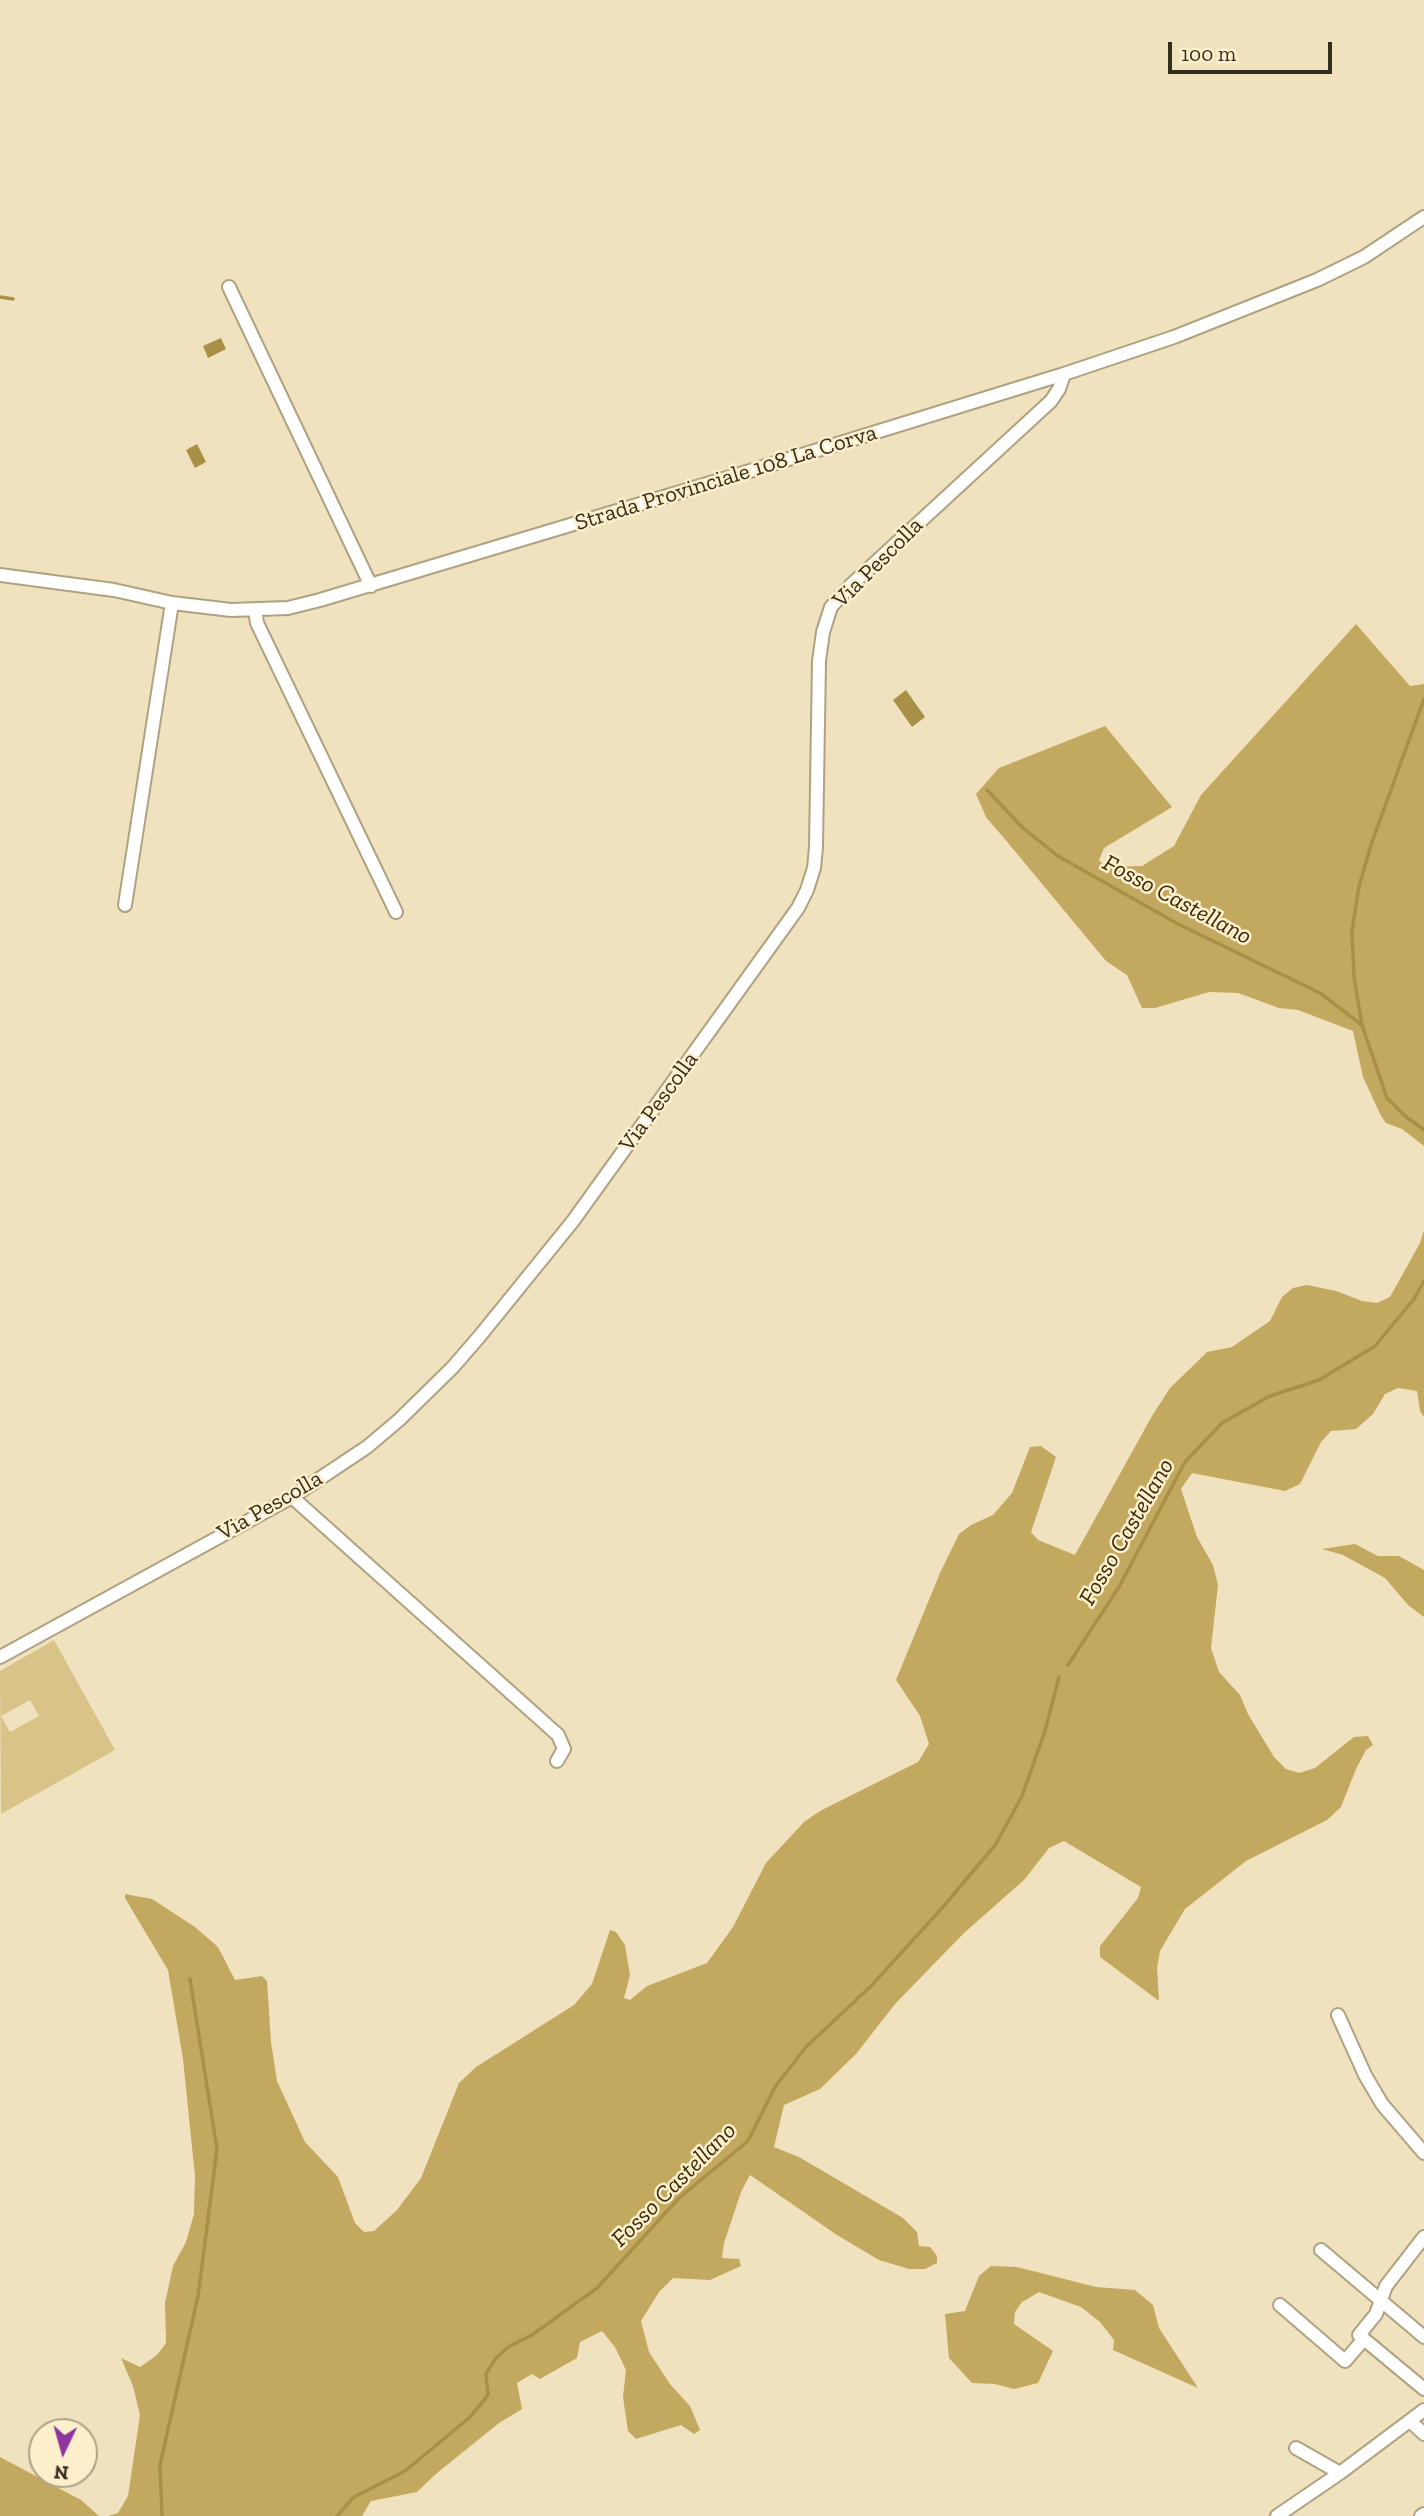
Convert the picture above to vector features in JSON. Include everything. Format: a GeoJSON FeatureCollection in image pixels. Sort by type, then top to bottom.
{"type":"FeatureCollection","features":[{"type":"Feature","properties":{"kind":"street","name":"Strada Provinciale 108 La Corva"},"geometry":{"type":"LineString","coordinates":[[0,575],[114,590],[172,603],[255,610],[288,608],[371,586],[1065,374],[1174,337],[1317,280],[1364,257],[1424,217]]}},
{"type":"Feature","properties":{"kind":"street"},"geometry":{"type":"LineString","coordinates":[[229,287],[371,586]]}},
{"type":"Feature","properties":{"kind":"street","name":"Via Pescolla"},"geometry":{"type":"LineString","coordinates":[[0,1657],[292,1497],[367,1447],[453,1367],[573,1221],[798,908],[807,890],[814,868],[819,661],[822,632],[831,607],[849,586],[1051,401],[1065,374]]}},
{"type":"Feature","properties":{"kind":"street"},"geometry":{"type":"LineString","coordinates":[[125,905],[172,603]]}},
{"type":"Feature","properties":{"kind":"street"},"geometry":{"type":"LineString","coordinates":[[255,610],[257,623],[396,912]]}},
{"type":"Feature","properties":{"kind":"street"},"geometry":{"type":"LineString","coordinates":[[292,1497],[558,1735],[564,1749],[557,1761]]}},
{"type":"Feature","properties":{"kind":"street"},"geometry":{"type":"LineString","coordinates":[[1338,2015],[1365,2075],[1382,2104],[1424,2153]]}},
{"type":"Feature","properties":{"kind":"street"},"geometry":{"type":"LineString","coordinates":[[1424,2237],[1386,2286],[1376,2314],[1359,2335],[1424,2389]]}},
{"type":"Feature","properties":{"kind":"street"},"geometry":{"type":"LineString","coordinates":[[1321,2250],[1424,2337]]}},
{"type":"Feature","properties":{"kind":"street"},"geometry":{"type":"LineString","coordinates":[[1280,2305],[1345,2361],[1364,2339]]}},
{"type":"Feature","properties":{"kind":"street"},"geometry":{"type":"LineString","coordinates":[[1277,2516],[1424,2410]]}},
{"type":"Feature","properties":{"kind":"street"},"geometry":{"type":"LineString","coordinates":[[1410,2421],[1424,2434]]}},
{"type":"Feature","properties":{"kind":"street"},"geometry":{"type":"LineString","coordinates":[[1296,2448],[1340,2473]]}},
{"type":"Feature","properties":{"kind":"shaded area"},"geometry":{"type":"Polygon","coordinates":[[[221,338],[226,349],[208,358],[203,346],[221,338]]]}},
{"type":"Feature","properties":{"kind":"shaded area"},"geometry":{"type":"Polygon","coordinates":[[[197,444],[206,462],[195,468],[186,450],[197,444]]]}},
{"type":"Feature","properties":{"kind":"shaded area"},"geometry":{"type":"Polygon","coordinates":[[[1356,624],[1410,686],[1424,684],[1424,1146],[1402,1129],[1386,1123],[1381,1116],[1363,1077],[1353,1031],[1298,1010],[1279,1008],[1238,993],[1209,992],[1155,1008],[1142,1008],[1127,975],[1106,961],[986,817],[976,794],[999,768],[1105,726],[1172,807],[1104,848],[1099,860],[1106,867],[1142,866],[1174,846],[1201,795],[1356,624]]]}},
{"type":"Feature","properties":{"kind":"shaded area"},"geometry":{"type":"Polygon","coordinates":[[[906,690],[925,717],[912,727],[893,700],[906,690]]]}},
{"type":"Feature","properties":{"kind":"shaded area"},"geometry":{"type":"Polygon","coordinates":[[[1424,1230],[1424,1417],[1420,1411],[1417,1391],[1398,1388],[1385,1394],[1373,1414],[1356,1429],[1331,1431],[1321,1442],[1300,1484],[1285,1491],[1192,1473],[1181,1489],[1197,1537],[1213,1565],[1218,1585],[1211,1648],[1219,1672],[1240,1695],[1248,1714],[1274,1757],[1286,1769],[1299,1773],[1315,1768],[1354,1737],[1368,1736],[1373,1745],[1366,1750],[1356,1769],[1341,1807],[1327,1820],[1246,1861],[1185,1909],[1160,1951],[1157,1968],[1159,2001],[1100,1957],[1100,1946],[1138,1898],[1141,1887],[1064,1841],[1049,1848],[1024,1880],[964,1933],[895,2004],[856,2054],[820,2089],[784,2105],[774,2147],[799,2157],[903,2218],[917,2232],[919,2246],[930,2247],[937,2256],[937,2263],[925,2269],[909,2269],[879,2260],[837,2235],[750,2175],[741,2192],[724,2243],[722,2258],[739,2259],[741,2266],[710,2280],[673,2278],[659,2292],[641,2321],[649,2352],[670,2384],[690,2406],[700,2430],[694,2434],[681,2425],[636,2439],[628,2431],[623,2397],[626,2370],[615,2347],[602,2331],[580,2342],[577,2358],[540,2379],[532,2374],[517,2383],[522,2409],[499,2423],[417,2492],[371,2501],[362,2516],[108,2516],[118,2513],[128,2496],[140,2415],[133,2386],[121,2358],[140,2367],[157,2355],[166,2343],[165,2303],[173,2266],[186,2242],[194,2214],[195,2176],[183,2059],[168,1970],[125,1894],[152,1899],[195,1927],[218,1947],[235,1980],[262,1976],[267,1981],[277,2081],[305,2142],[338,2177],[355,2223],[364,2232],[374,2231],[397,2210],[421,2178],[459,2083],[476,2067],[574,2005],[592,1984],[610,1930],[616,1932],[625,1945],[630,1975],[624,1998],[630,2000],[647,1986],[707,1963],[733,1927],[766,1863],[804,1822],[820,1811],[918,1762],[929,1744],[920,1716],[896,1680],[959,1534],[993,1515],[1012,1493],[1030,1447],[1041,1446],[1056,1457],[1031,1532],[1038,1540],[1075,1555],[1170,1388],[1207,1352],[1232,1347],[1270,1321],[1282,1297],[1293,1288],[1307,1285],[1377,1303],[1390,1297],[1420,1243],[1424,1230]]]}},
{"type":"Feature","properties":{"kind":"shaded area"},"geometry":{"type":"Polygon","coordinates":[[[1355,1544],[1378,1556],[1399,1556],[1424,1570],[1424,1617],[1408,1605],[1385,1578],[1343,1555],[1322,1549],[1355,1544]]]}},
{"type":"Feature","properties":{"kind":"shaded area"},"geometry":{"type":"Polygon","coordinates":[[[54,1640],[115,1750],[1,1814],[0,1671],[54,1640]],[[30,1700],[1,1716],[10,1732],[39,1716],[30,1700]]]}},
{"type":"Feature","properties":{"kind":"shaded area"},"geometry":{"type":"Polygon","coordinates":[[[991,2266],[1017,2267],[1096,2287],[1135,2290],[1153,2305],[1159,2328],[1198,2388],[1113,2350],[1114,2340],[1100,2322],[1081,2307],[1039,2292],[1022,2302],[1015,2312],[1014,2324],[1053,2351],[1038,2383],[1014,2389],[995,2384],[972,2383],[949,2358],[945,2314],[965,2311],[979,2276],[991,2266]]]}},
{"type":"Feature","properties":{"kind":"shaded area"},"geometry":{"type":"Polygon","coordinates":[[[0,2457],[28,2472],[28,2488],[58,2488],[81,2500],[99,2516],[0,2516],[0,2457]]]}},
{"type":"Feature","properties":{"kind":"waterway"},"geometry":{"type":"LineString","coordinates":[[0,297],[13,299]]}},
{"type":"Feature","properties":{"kind":"waterway","name":"Fosso Castellano"},"geometry":{"type":"LineString","coordinates":[[1424,699],[1372,842],[1359,886],[1352,931],[1354,977],[1362,1025],[1387,1098],[1424,1130]]}},
{"type":"Feature","properties":{"kind":"waterway","name":"Fosso Castellano"},"geometry":{"type":"LineString","coordinates":[[987,790],[1023,828],[1058,856],[1178,924],[1320,993],[1362,1025]]}},
{"type":"Feature","properties":{"kind":"waterway","name":"Fosso Castellano"},"geometry":{"type":"LineString","coordinates":[[1068,1665],[1119,1587],[1185,1462],[1222,1423],[1270,1396],[1319,1380],[1375,1346],[1414,1299],[1424,1281]]}},
{"type":"Feature","properties":{"kind":"waterway","name":"Fosso Castellano"},"geometry":{"type":"LineString","coordinates":[[337,2516],[354,2497],[405,2471],[469,2418],[488,2394],[486,2374],[496,2358],[508,2347],[532,2335],[597,2288],[679,2198],[748,2141],[775,2087],[806,2047],[871,1986],[996,1844],[1022,1796],[1045,1731],[1059,1677]]}},
{"type":"Feature","properties":{"kind":"waterway","name":"Fosso Castellano"},"geometry":{"type":"LineString","coordinates":[[162,2516],[160,2465],[198,2296],[217,2149],[190,1979]]}}]}
